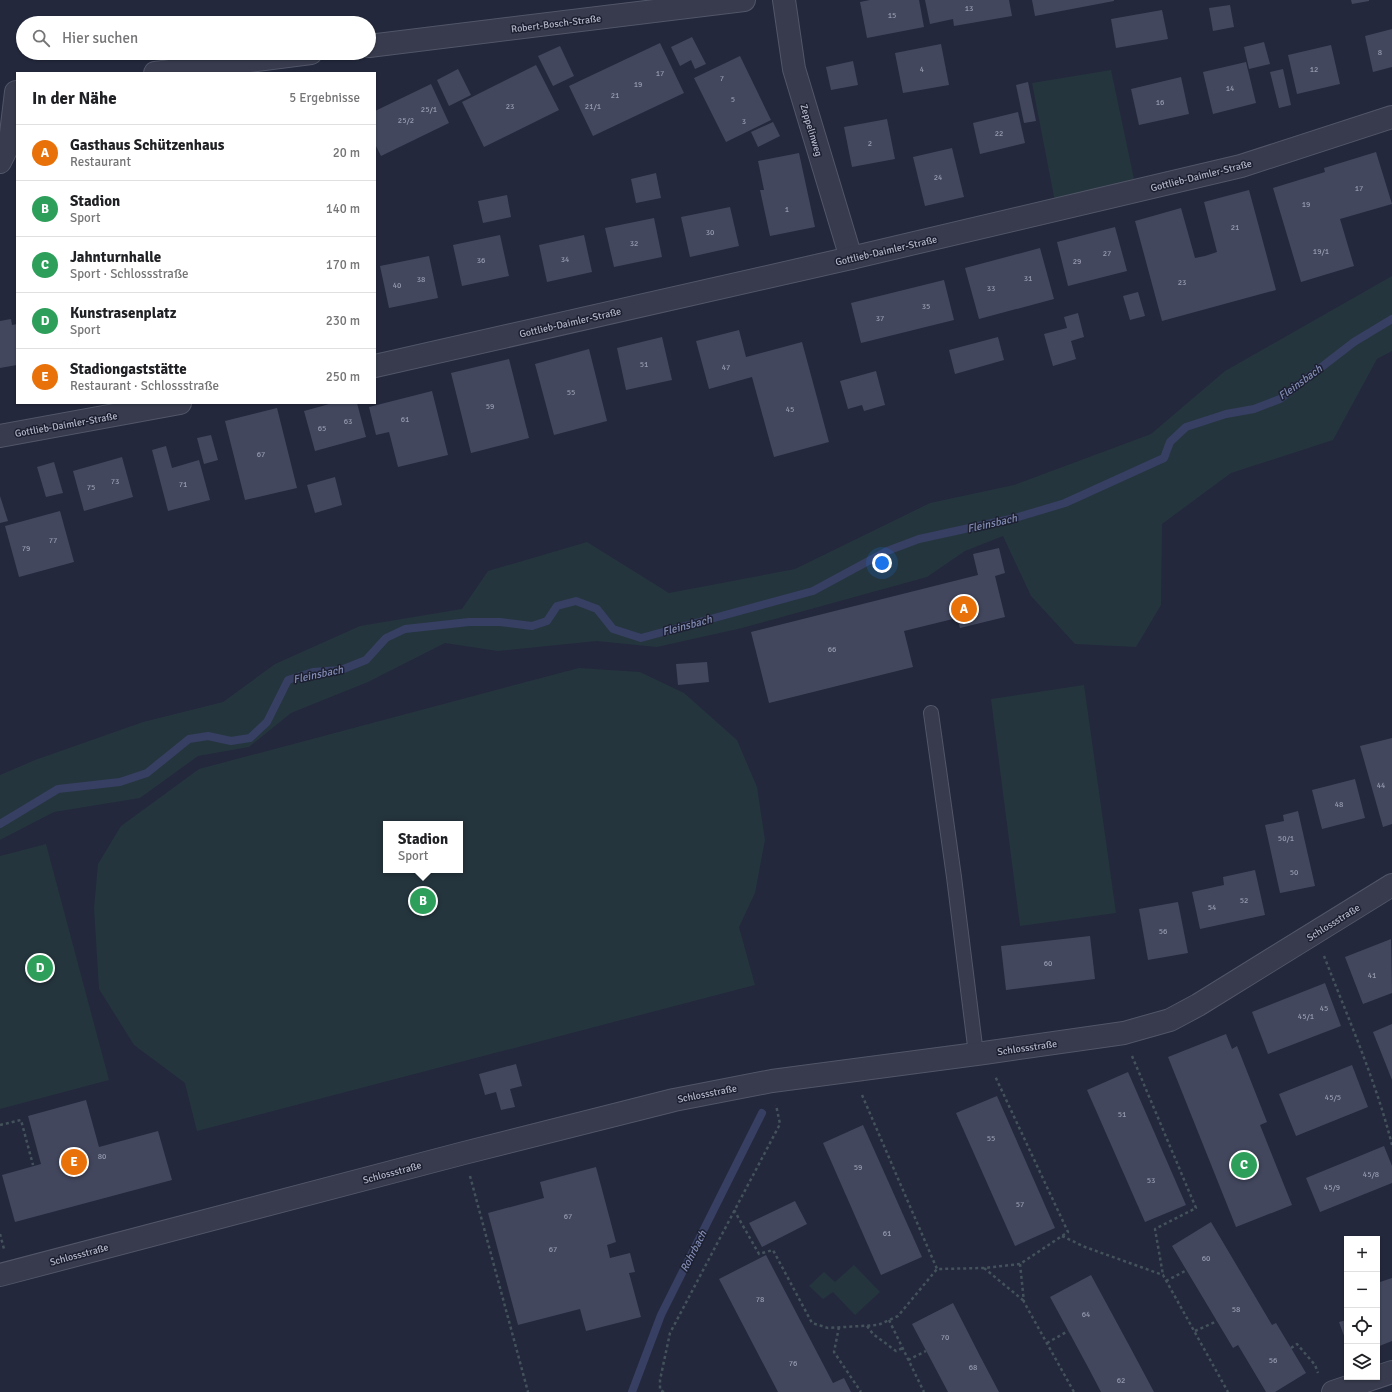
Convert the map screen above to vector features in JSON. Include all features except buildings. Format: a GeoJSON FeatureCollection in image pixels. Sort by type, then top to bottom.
{"type":"FeatureCollection","features":[{"type":"Feature","properties":{"kind":"street","name":"Robert-Bosch-Straße"},"geometry":{"type":"LineString","coordinates":[[376,45],[744,0]]}},
{"type":"Feature","properties":{"kind":"street","name":"Zeppelinweg"},"geometry":{"type":"LineString","coordinates":[[784,0],[794,69],[851,258]]}},
{"type":"Feature","properties":{"kind":"street"},"geometry":{"type":"LineString","coordinates":[[163,72],[256,60]]}},
{"type":"Feature","properties":{"kind":"street"},"geometry":{"type":"LineString","coordinates":[[0,162],[10,142],[11,93]]}},
{"type":"Feature","properties":{"kind":"street","name":"Gottlieb-Daimler-Straße"},"geometry":{"type":"LineString","coordinates":[[376,366],[851,258],[1242,166],[1392,117]]}},
{"type":"Feature","properties":{"kind":"street","name":"Gottlieb-Daimler-Straße"},"geometry":{"type":"LineString","coordinates":[[0,436],[175,404]]}},
{"type":"Feature","properties":{"kind":"street","name":"Schlossstraße"},"geometry":{"type":"LineString","coordinates":[[0,1275],[667,1101],[772,1081],[980,1054],[1124,1033],[1170,1020],[1198,1005],[1392,885]]}},
{"type":"Feature","properties":{"kind":"street"},"geometry":{"type":"LineString","coordinates":[[1326,1385],[1392,1372]]}},
{"type":"Feature","properties":{"kind":"lane"},"geometry":{"type":"LineString","coordinates":[[931,713],[980,1054]]}},
{"type":"Feature","properties":{"kind":"path"},"geometry":{"type":"LineString","coordinates":[[1315,933],[1386,1121],[1392,1145]]}},
{"type":"Feature","properties":{"kind":"path"},"geometry":{"type":"LineString","coordinates":[[1124,1033],[1129,1050],[1196,1208],[1155,1229],[1163,1275],[1228,1392]]}},
{"type":"Feature","properties":{"kind":"path"},"geometry":{"type":"LineString","coordinates":[[734,1210],[759,1254],[773,1250],[812,1323],[828,1328],[878,1325],[898,1316],[937,1269],[984,1268],[1020,1264],[1068,1232],[980,1054]]}},
{"type":"Feature","properties":{"kind":"path"},"geometry":{"type":"LineString","coordinates":[[852,1070],[937,1269]]}},
{"type":"Feature","properties":{"kind":"path"},"geometry":{"type":"LineString","coordinates":[[664,1392],[660,1390],[660,1380],[670,1333],[780,1124],[772,1081]]}},
{"type":"Feature","properties":{"kind":"path"},"geometry":{"type":"LineString","coordinates":[[0,1125],[21,1120],[33,1165]]}},
{"type":"Feature","properties":{"kind":"path"},"geometry":{"type":"LineString","coordinates":[[464,1153],[528,1392]]}},
{"type":"Feature","properties":{"kind":"path"},"geometry":{"type":"LineString","coordinates":[[1062,1236],[1085,1247],[1163,1275]]}},
{"type":"Feature","properties":{"kind":"path"},"geometry":{"type":"LineString","coordinates":[[1020,1264],[1024,1302]]}},
{"type":"Feature","properties":{"kind":"path"},"geometry":{"type":"LineString","coordinates":[[984,1268],[1024,1302],[1074,1392]]}},
{"type":"Feature","properties":{"kind":"path"},"geometry":{"type":"LineString","coordinates":[[1166,1281],[1187,1270]]}},
{"type":"Feature","properties":{"kind":"path"},"geometry":{"type":"LineString","coordinates":[[889,1320],[924,1392]]}},
{"type":"Feature","properties":{"kind":"path"},"geometry":{"type":"LineString","coordinates":[[1195,1332],[1217,1321]]}},
{"type":"Feature","properties":{"kind":"path"},"geometry":{"type":"LineString","coordinates":[[867,1326],[872,1334],[896,1351],[903,1348]]}},
{"type":"Feature","properties":{"kind":"path"},"geometry":{"type":"LineString","coordinates":[[838,1327],[834,1352],[861,1392]]}},
{"type":"Feature","properties":{"kind":"path"},"geometry":{"type":"LineString","coordinates":[[1047,1343],[1068,1332]]}},
{"type":"Feature","properties":{"kind":"path"},"geometry":{"type":"LineString","coordinates":[[1291,1348],[1297,1344],[1314,1365],[1326,1385]]}},
{"type":"Feature","properties":{"kind":"path"},"geometry":{"type":"LineString","coordinates":[[908,1360],[926,1351]]}},
{"type":"Feature","properties":{"kind":"shaded area"},"geometry":{"type":"Polygon","coordinates":[[[1111,70],[1134,179],[1055,202],[1032,83],[1111,70]]]}},
{"type":"Feature","properties":{"kind":"shaded area"},"geometry":{"type":"Polygon","coordinates":[[[1392,276],[1392,351],[1377,359],[1333,440],[1231,473],[1162,524],[1161,605],[1136,647],[1075,644],[1031,596],[1003,536],[965,551],[927,577],[742,628],[657,647],[597,641],[498,651],[445,643],[368,682],[291,713],[249,747],[198,756],[140,798],[54,812],[0,840],[0,775],[35,760],[143,722],[223,702],[275,664],[360,626],[462,609],[488,571],[587,542],[669,593],[795,569],[930,503],[1014,485],[1151,434],[1225,371],[1392,276]]]}},
{"type":"Feature","properties":{"kind":"shaded area"},"geometry":{"type":"Polygon","coordinates":[[[579,668],[640,672],[684,693],[737,740],[757,787],[765,840],[755,893],[739,927],[755,985],[197,1131],[185,1083],[134,1045],[99,989],[94,908],[98,864],[121,826],[199,769],[579,668]]]}},
{"type":"Feature","properties":{"kind":"shaded area"},"geometry":{"type":"Polygon","coordinates":[[[1084,685],[1116,913],[1020,926],[991,699],[1084,685]]]}},
{"type":"Feature","properties":{"kind":"shaded area"},"geometry":{"type":"Polygon","coordinates":[[[46,844],[109,1080],[0,1109],[0,856],[46,844]]]}},
{"type":"Feature","properties":{"kind":"shaded area"},"geometry":{"type":"Polygon","coordinates":[[[854,1265],[880,1292],[855,1315],[833,1292],[823,1299],[809,1286],[824,1272],[835,1282],[854,1265]]]}},
{"type":"Feature","properties":{"kind":"waterway","name":"Fleinsbach"},"geometry":{"type":"LineString","coordinates":[[0,824],[58,789],[120,782],[147,773],[189,739],[208,736],[231,741],[250,738],[267,722],[288,680],[313,672],[341,670],[366,660],[386,638],[405,629],[469,622],[500,622],[532,626],[547,621],[557,606],[576,601],[597,609],[613,629],[641,638],[813,591],[887,551],[919,539],[1015,518],[1065,503],[1164,458],[1170,442],[1186,427],[1226,414],[1254,409],[1280,399],[1354,342],[1392,319]]}},
{"type":"Feature","properties":{"kind":"waterway","name":"Rohrbach"},"geometry":{"type":"LineString","coordinates":[[632,1392],[661,1315],[762,1113]]}},
{"type":"Feature","properties":{"kind":"place","name":"Gasthaus Schützenhaus"},"geometry":{"type":"Point","coordinates":[964,609]}},
{"type":"Feature","properties":{"kind":"place","name":"Stadion"},"geometry":{"type":"Point","coordinates":[423,901]}},
{"type":"Feature","properties":{"kind":"place","name":"Kunstrasenplatz"},"geometry":{"type":"Point","coordinates":[40,968]}},
{"type":"Feature","properties":{"kind":"place","name":"Stadiongaststätte"},"geometry":{"type":"Point","coordinates":[74,1162]}},
{"type":"Feature","properties":{"kind":"place","name":"Jahnturnhalle"},"geometry":{"type":"Point","coordinates":[1244,1165]}}]}
